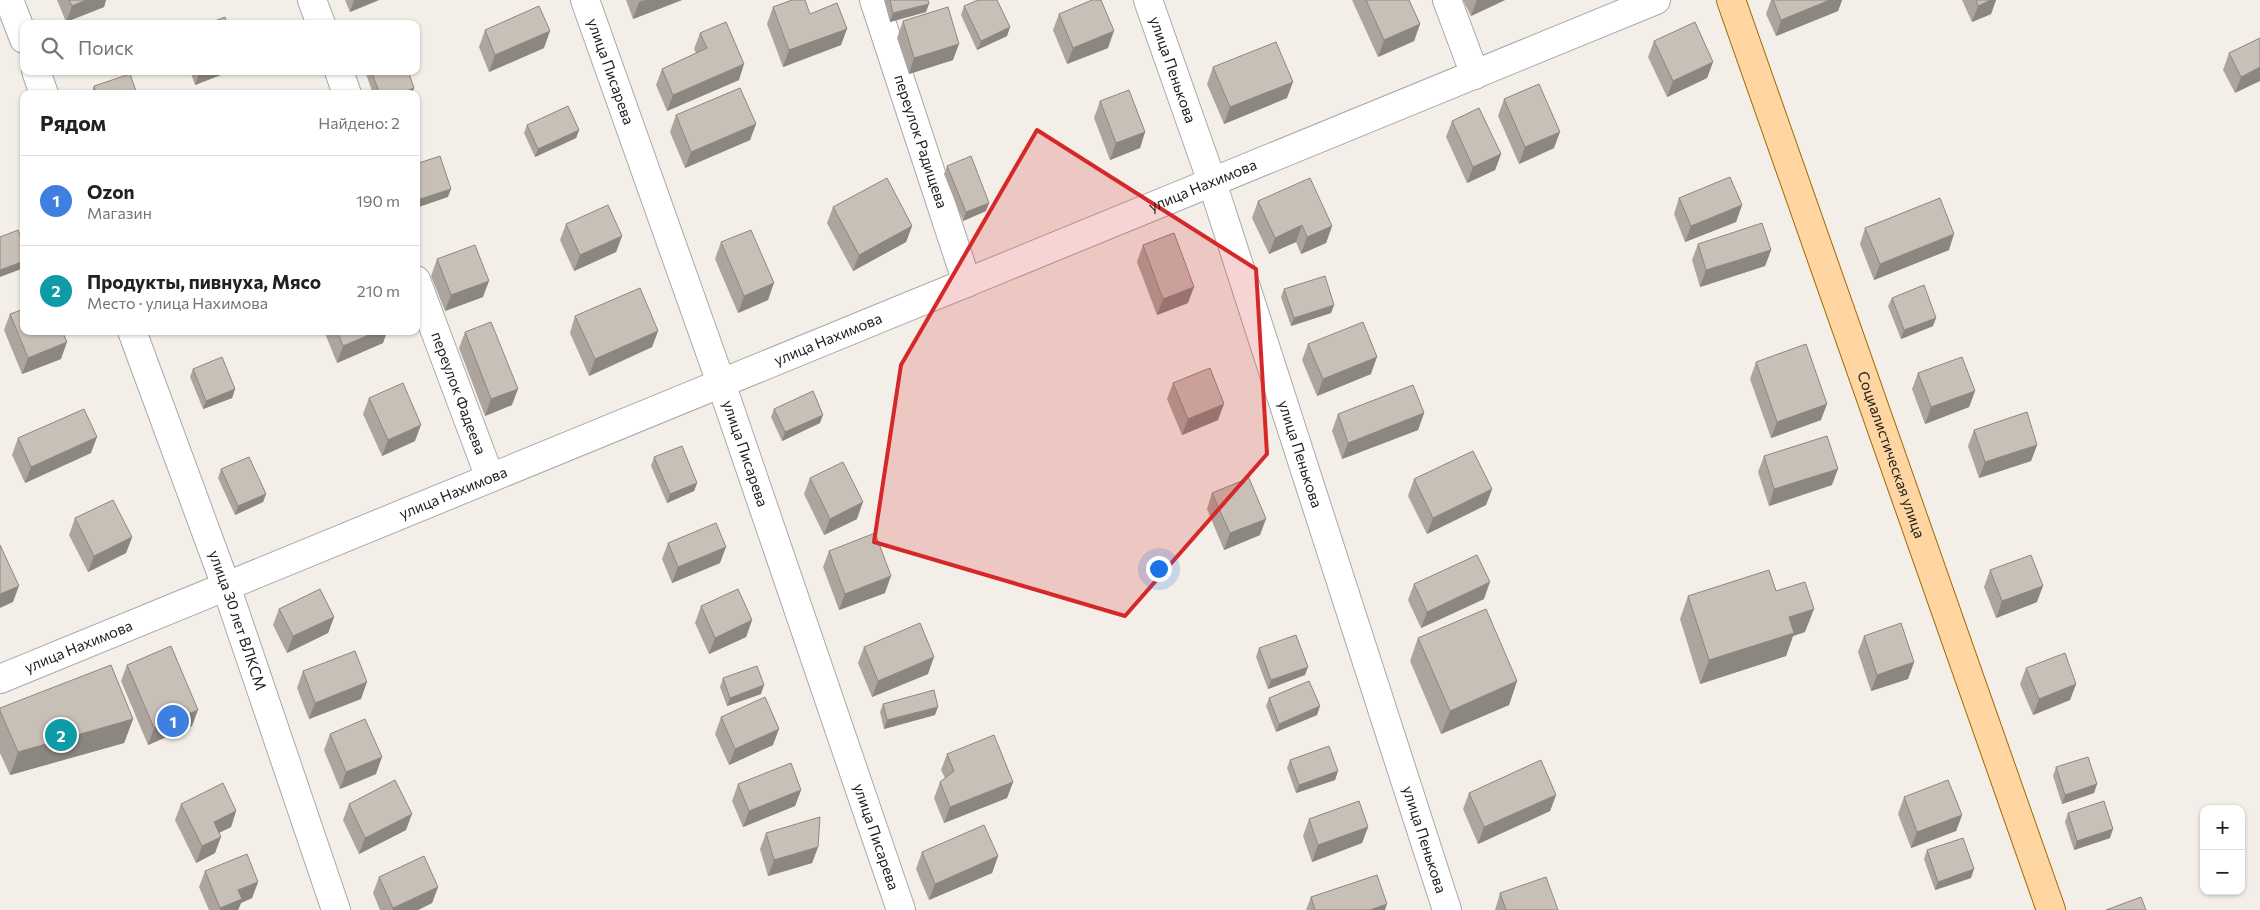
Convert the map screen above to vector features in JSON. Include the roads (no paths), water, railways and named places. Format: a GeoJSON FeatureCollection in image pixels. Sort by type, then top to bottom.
{"type":"FeatureCollection","features":[{"type":"Feature","properties":{"kind":"main road","name":"Социалистическая улица"},"geometry":{"type":"LineString","coordinates":[[1731,0],[2051,910]]}},
{"type":"Feature","properties":{"kind":"street"},"geometry":{"type":"LineString","coordinates":[[9,0],[20,29]]}},
{"type":"Feature","properties":{"kind":"street"},"geometry":{"type":"LineString","coordinates":[[312,0],[320,20]]}},
{"type":"Feature","properties":{"kind":"street","name":"улица Писарева"},"geometry":{"type":"LineString","coordinates":[[585,0],[721,383],[901,910]]}},
{"type":"Feature","properties":{"kind":"street","name":"переулок Радищева"},"geometry":{"type":"LineString","coordinates":[[874,0],[966,283]]}},
{"type":"Feature","properties":{"kind":"street","name":"улица Пенькова"},"geometry":{"type":"LineString","coordinates":[[1148,0],[1212,182],[1447,910]]}},
{"type":"Feature","properties":{"kind":"street"},"geometry":{"type":"LineString","coordinates":[[1447,0],[1475,75]]}},
{"type":"Feature","properties":{"kind":"street","name":"улица Нахимова"},"geometry":{"type":"LineString","coordinates":[[0,679],[1656,0]]}},
{"type":"Feature","properties":{"kind":"street"},"geometry":{"type":"LineString","coordinates":[[37,75],[43,90]]}},
{"type":"Feature","properties":{"kind":"street"},"geometry":{"type":"LineString","coordinates":[[340,75],[346,90]]}},
{"type":"Feature","properties":{"kind":"street","name":"переулок Фадеева"},"geometry":{"type":"LineString","coordinates":[[420,291],[490,478]]}},
{"type":"Feature","properties":{"kind":"street","name":"улица 30 лет ВЛКСМ"},"geometry":{"type":"LineString","coordinates":[[133,335],[226,586],[336,910]]}},
{"type":"Feature","properties":{"kind":"place","name":"Ozon"},"geometry":{"type":"Point","coordinates":[173,721]}},
{"type":"Feature","properties":{"kind":"place","name":"Продукты, пивнуха, Мясо"},"geometry":{"type":"Point","coordinates":[61,735]}}]}
